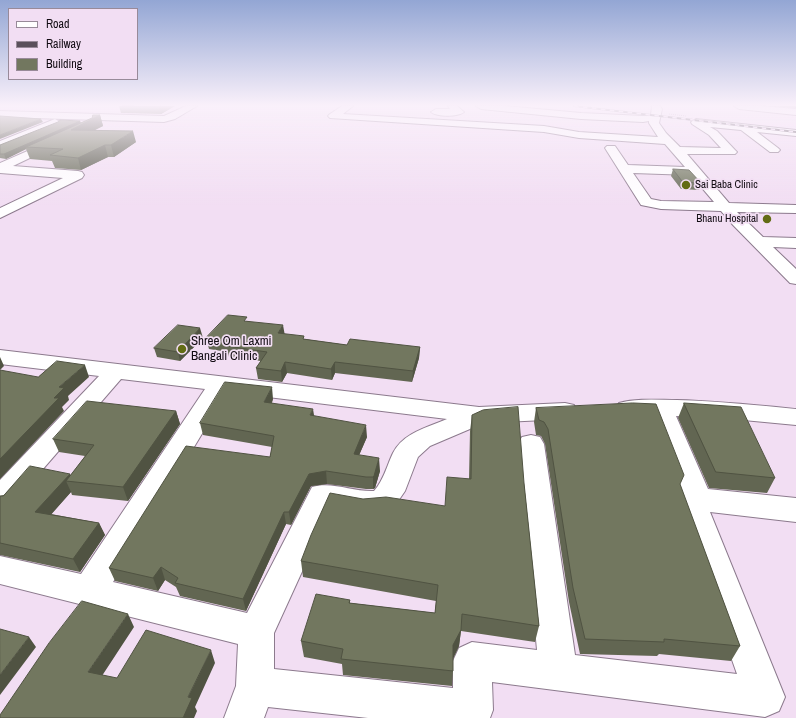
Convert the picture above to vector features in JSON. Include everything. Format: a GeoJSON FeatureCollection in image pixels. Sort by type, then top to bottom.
{"type":"FeatureCollection","features":[{"type":"Feature","properties":{"kind":"street"},"geometry":{"type":"LineString","coordinates":[[0,145],[13,140]]}},
{"type":"Feature","properties":{"kind":"street"},"geometry":{"type":"LineString","coordinates":[[0,168],[59,140]]}},
{"type":"Feature","properties":{"kind":"street"},"geometry":{"type":"LineString","coordinates":[[621,140],[731,152],[719,140]]}},
{"type":"Feature","properties":{"kind":"street"},"geometry":{"type":"LineString","coordinates":[[668,140],[696,171],[724,206],[758,242],[795,277]]}},
{"type":"Feature","properties":{"kind":"street"},"geometry":{"type":"LineString","coordinates":[[760,140],[774,150]]}},
{"type":"Feature","properties":{"kind":"street"},"geometry":{"type":"LineString","coordinates":[[611,148],[646,202],[661,205],[796,209]]}},
{"type":"Feature","properties":{"kind":"street"},"geometry":{"type":"LineString","coordinates":[[0,168],[78,175],[0,214]]}},
{"type":"Feature","properties":{"kind":"street"},"geometry":{"type":"LineString","coordinates":[[626,169],[696,171]]}},
{"type":"Feature","properties":{"kind":"street"},"geometry":{"type":"LineString","coordinates":[[8,182],[34,172]]}},
{"type":"Feature","properties":{"kind":"street"},"geometry":{"type":"LineString","coordinates":[[758,242],[796,243]]}},
{"type":"Feature","properties":{"kind":"street"},"geometry":{"type":"LineString","coordinates":[[0,357],[479,415],[660,407],[796,417]]}},
{"type":"Feature","properties":{"kind":"street"},"geometry":{"type":"LineString","coordinates":[[0,499],[116,371]]}},
{"type":"Feature","properties":{"kind":"street"},"geometry":{"type":"LineString","coordinates":[[90,591],[220,384]]}},
{"type":"Feature","properties":{"kind":"street"},"geometry":{"type":"LineString","coordinates":[[479,415],[421,440],[407,452],[392,491],[382,502],[364,503],[322,495],[256,632],[249,702],[473,710],[472,661],[765,697],[690,498],[694,490],[660,407]]}},
{"type":"Feature","properties":{"kind":"street"},"geometry":{"type":"LineString","coordinates":[[531,444],[558,671]]}},
{"type":"Feature","properties":{"kind":"street"},"geometry":{"type":"LineString","coordinates":[[690,498],[796,510]]}},
{"type":"Feature","properties":{"kind":"street"},"geometry":{"type":"LineString","coordinates":[[0,570],[256,632]]}},
{"type":"Feature","properties":{"kind":"building"},"geometry":{"type":"Polygon","coordinates":[[[14,140],[37,140],[4,154],[0,154],[0,145],[14,140]]]}},
{"type":"Feature","properties":{"kind":"building"},"geometry":{"type":"Polygon","coordinates":[[[43,140],[120,140],[111,145],[105,145],[78,158],[50,155],[63,149],[26,147],[43,140]]]}},
{"type":"Feature","properties":{"kind":"building"},"geometry":{"type":"Polygon","coordinates":[[[673,169],[689,170],[701,183],[683,182],[673,169]]]}},
{"type":"Feature","properties":{"kind":"building"},"geometry":{"type":"Polygon","coordinates":[[[228,315],[247,317],[244,321],[283,325],[278,333],[304,336],[303,339],[347,345],[350,339],[420,347],[413,371],[335,362],[331,369],[285,362],[281,371],[256,368],[267,352],[227,346],[231,342],[206,338],[228,315]]]}},
{"type":"Feature","properties":{"kind":"building"},"geometry":{"type":"Polygon","coordinates":[[[178,325],[200,328],[178,352],[154,348],[178,325]]]}},
{"type":"Feature","properties":{"kind":"building"},"geometry":{"type":"Polygon","coordinates":[[[57,361],[85,365],[59,387],[64,388],[54,398],[59,398],[0,459],[0,370],[38,377],[57,361]]]}},
{"type":"Feature","properties":{"kind":"building"},"geometry":{"type":"Polygon","coordinates":[[[225,382],[272,387],[264,402],[313,409],[310,415],[366,425],[354,454],[379,458],[374,476],[366,477],[326,471],[309,474],[289,512],[284,512],[243,599],[175,583],[178,578],[161,567],[153,578],[109,568],[186,446],[270,457],[274,436],[200,423],[225,382]]]}},
{"type":"Feature","properties":{"kind":"building"},"geometry":{"type":"Polygon","coordinates":[[[87,401],[176,411],[123,487],[66,481],[94,445],[53,439],[87,401]]]}},
{"type":"Feature","properties":{"kind":"building"},"geometry":{"type":"Polygon","coordinates":[[[633,403],[656,404],[684,475],[680,484],[740,646],[664,639],[664,642],[585,639],[573,588],[548,429],[544,422],[539,420],[536,408],[633,403]]]}},
{"type":"Feature","properties":{"kind":"building"},"geometry":{"type":"Polygon","coordinates":[[[684,403],[741,407],[775,478],[716,472],[684,403]]]}},
{"type":"Feature","properties":{"kind":"building"},"geometry":{"type":"Polygon","coordinates":[[[518,407],[524,483],[539,626],[462,614],[461,630],[453,645],[453,671],[341,659],[343,649],[301,641],[316,594],[350,600],[349,603],[435,613],[438,585],[301,561],[330,493],[363,499],[386,497],[445,506],[447,477],[471,479],[472,415],[483,410],[518,407]]]}},
{"type":"Feature","properties":{"kind":"building"},"geometry":{"type":"Polygon","coordinates":[[[30,466],[70,474],[35,512],[99,523],[73,559],[0,543],[0,496],[3,496],[30,466]]]}},
{"type":"Feature","properties":{"kind":"building"},"geometry":{"type":"Polygon","coordinates":[[[82,601],[128,614],[88,672],[117,678],[146,630],[211,650],[188,697],[192,698],[183,718],[0,718],[0,715],[49,643],[82,601]]]}},
{"type":"Feature","properties":{"kind":"building"},"geometry":{"type":"Polygon","coordinates":[[[0,629],[29,637],[0,675],[0,629]]]}},
{"type":"Feature","properties":{"kind":"place","name":"Sai Baba Clinic"},"geometry":{"type":"Point","coordinates":[686,185]}},
{"type":"Feature","properties":{"kind":"place","name":"Bhanu Hospital"},"geometry":{"type":"Point","coordinates":[767,219]}},
{"type":"Feature","properties":{"kind":"place","name":"Shree Om Laxmi Bangali Clinic"},"geometry":{"type":"Point","coordinates":[182,349]}}]}
